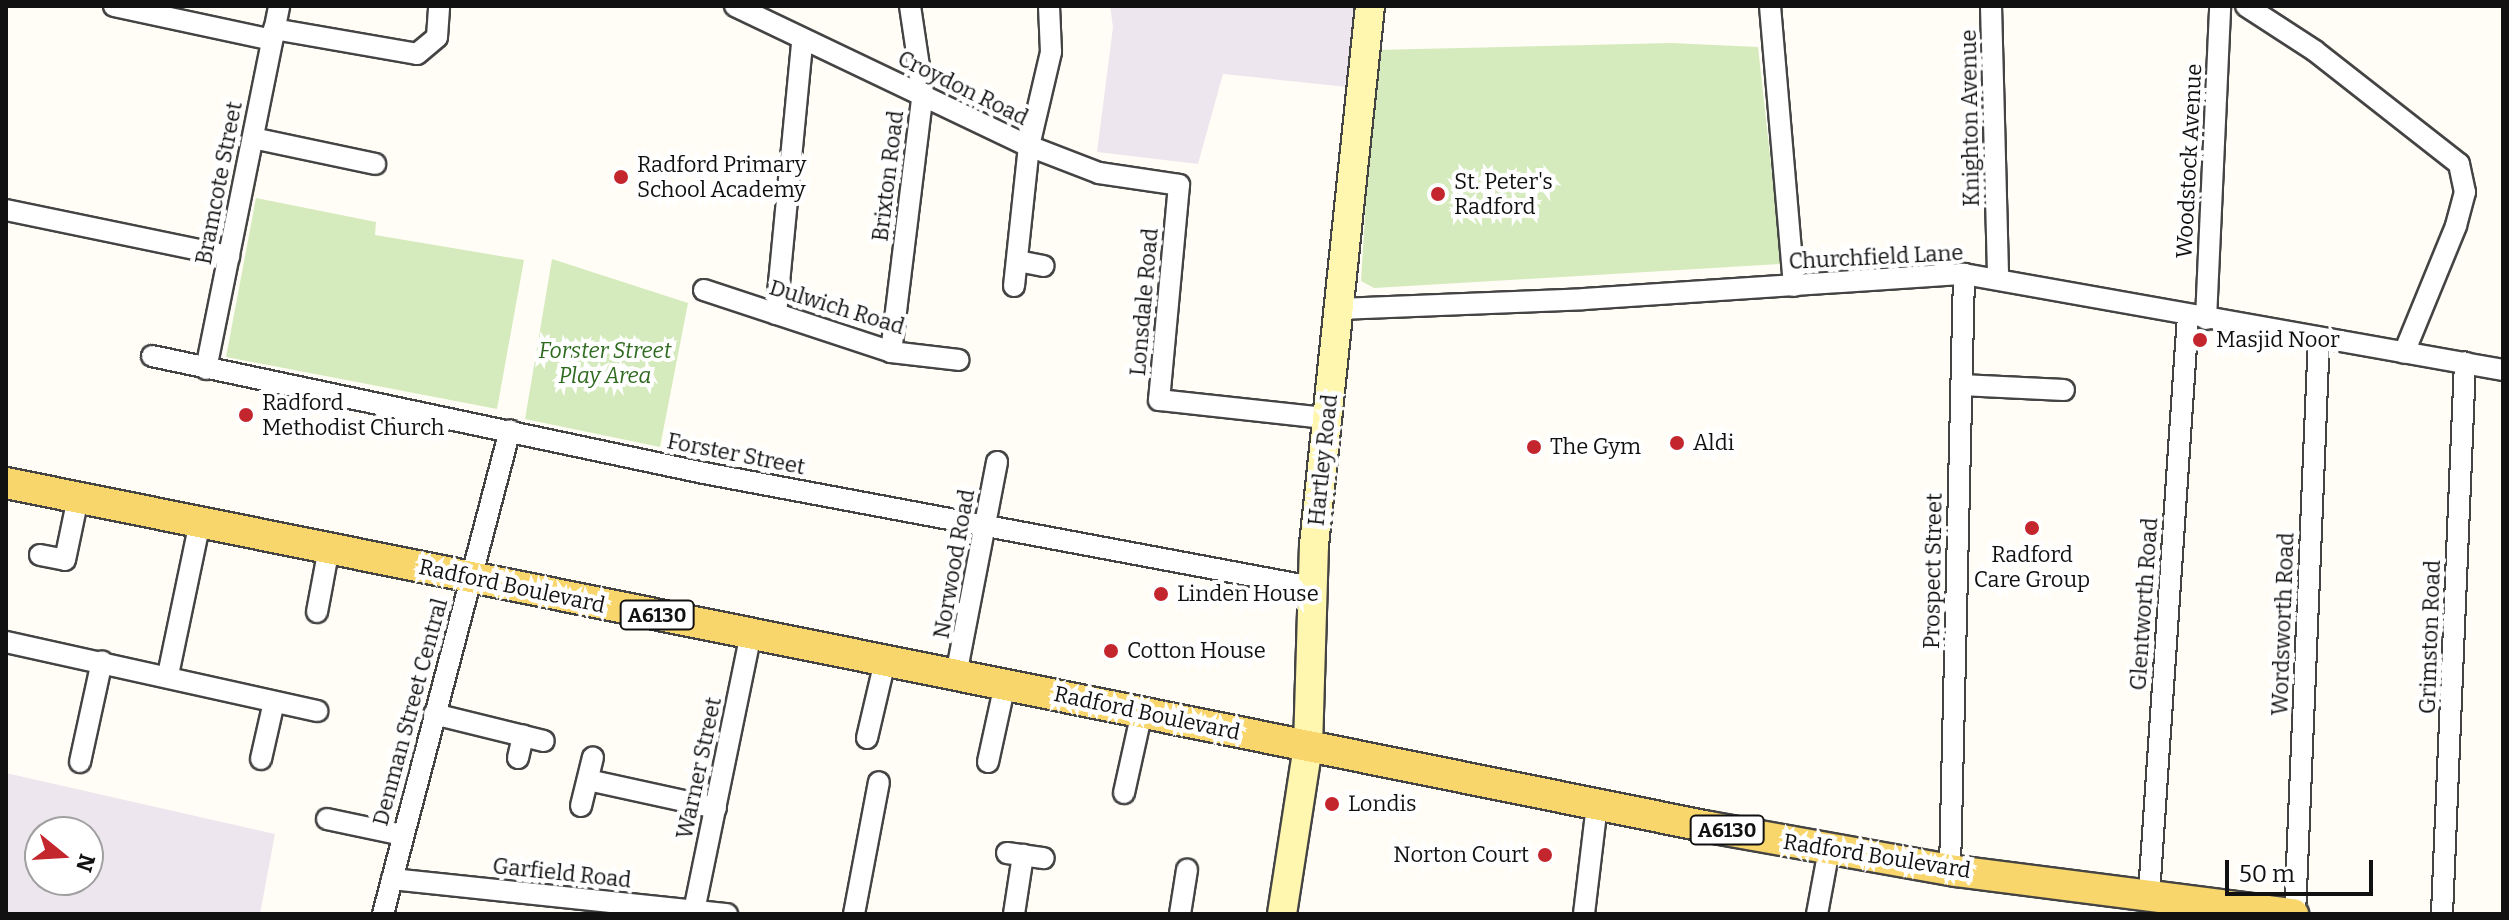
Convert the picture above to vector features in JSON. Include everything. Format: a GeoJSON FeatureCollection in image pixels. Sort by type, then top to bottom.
{"type":"FeatureCollection","features":[{"type":"Feature","properties":{"kind":"main road","name":"Radford Boulevard"},"geometry":{"type":"LineString","coordinates":[[6,483],[1308,747],[1829,849],[1950,869],[2294,914]]}},
{"type":"Feature","properties":{"kind":"street"},"geometry":{"type":"LineString","coordinates":[[114,6],[273,34],[417,54],[426,50],[437,37],[439,6]]}},
{"type":"Feature","properties":{"kind":"street","name":"Bramcote Street"},"geometry":{"type":"LineString","coordinates":[[206,369],[279,6]]}},
{"type":"Feature","properties":{"kind":"street","name":"Croydon Road"},"geometry":{"type":"LineString","coordinates":[[735,6],[802,42],[923,93],[1029,146],[1099,173],[1179,185]]}},
{"type":"Feature","properties":{"kind":"street","name":"Brixton Road"},"geometry":{"type":"LineString","coordinates":[[891,352],[923,93],[910,6]]}},
{"type":"Feature","properties":{"kind":"street"},"geometry":{"type":"LineString","coordinates":[[1014,286],[1029,146],[1051,52],[1049,6]]}},
{"type":"Feature","properties":{"kind":"street","name":"Hartley Road"},"geometry":{"type":"LineString","coordinates":[[1282,914],[1308,747],[1312,587],[1326,418],[1370,6]]}},
{"type":"Feature","properties":{"kind":"street"},"geometry":{"type":"LineString","coordinates":[[1770,6],[1794,286]]}},
{"type":"Feature","properties":{"kind":"street","name":"Knighton Avenue"},"geometry":{"type":"LineString","coordinates":[[1991,6],[1998,278]]}},
{"type":"Feature","properties":{"kind":"street","name":"Woodstock Avenue"},"geometry":{"type":"LineString","coordinates":[[2197,317],[2220,6]]}},
{"type":"Feature","properties":{"kind":"street"},"geometry":{"type":"LineString","coordinates":[[2246,6],[2315,51],[2459,164],[2465,192],[2456,226],[2404,353]]}},
{"type":"Feature","properties":{"kind":"street"},"geometry":{"type":"LineString","coordinates":[[776,314],[802,42]]}},
{"type":"Feature","properties":{"kind":"street"},"geometry":{"type":"LineString","coordinates":[[253,138],[375,164]]}},
{"type":"Feature","properties":{"kind":"street","name":"Lonsdale Road"},"geometry":{"type":"LineString","coordinates":[[1179,185],[1159,400],[1326,418]]}},
{"type":"Feature","properties":{"kind":"street"},"geometry":{"type":"LineString","coordinates":[[6,210],[229,256]]}},
{"type":"Feature","properties":{"kind":"street"},"geometry":{"type":"LineString","coordinates":[[1018,261],[1044,266]]}},
{"type":"Feature","properties":{"kind":"street","name":"Churchfield Lane"},"geometry":{"type":"LineString","coordinates":[[1339,309],[1794,286],[1848,278],[1964,274],[2503,370]]}},
{"type":"Feature","properties":{"kind":"street","name":"Prospect Street"},"geometry":{"type":"LineString","coordinates":[[1950,869],[1964,274]]}},
{"type":"Feature","properties":{"kind":"street","name":"Dulwich Road"},"geometry":{"type":"LineString","coordinates":[[704,290],[891,352],[959,360]]}},
{"type":"Feature","properties":{"kind":"street","name":"Glentworth Road"},"geometry":{"type":"LineString","coordinates":[[2149,894],[2197,317]]}},
{"type":"Feature","properties":{"kind":"street","name":"Wordsworth Road"},"geometry":{"type":"LineString","coordinates":[[2294,914],[2319,337]]}},
{"type":"Feature","properties":{"kind":"street","name":"Forster Street"},"geometry":{"type":"LineString","coordinates":[[152,356],[984,527],[1312,587]]}},
{"type":"Feature","properties":{"kind":"street","name":"Grimston Road"},"geometry":{"type":"LineString","coordinates":[[2442,914],[2465,362]]}},
{"type":"Feature","properties":{"kind":"street"},"geometry":{"type":"LineString","coordinates":[[1961,385],[2064,390]]}},
{"type":"Feature","properties":{"kind":"street","name":"Denman Street Central"},"geometry":{"type":"LineString","coordinates":[[383,914],[510,430]]}},
{"type":"Feature","properties":{"kind":"street","name":"Norwood Road"},"geometry":{"type":"LineString","coordinates":[[956,675],[997,462]]}},
{"type":"Feature","properties":{"kind":"street"},"geometry":{"type":"LineString","coordinates":[[40,555],[65,560],[78,498]]}},
{"type":"Feature","properties":{"kind":"street"},"geometry":{"type":"LineString","coordinates":[[168,675],[200,522]]}},
{"type":"Feature","properties":{"kind":"street"},"geometry":{"type":"LineString","coordinates":[[317,612],[329,548]]}},
{"type":"Feature","properties":{"kind":"street","name":"Warner Street"},"geometry":{"type":"LineString","coordinates":[[694,911],[751,634]]}},
{"type":"Feature","properties":{"kind":"street"},"geometry":{"type":"LineString","coordinates":[[6,642],[168,675],[317,711]]}},
{"type":"Feature","properties":{"kind":"street"},"geometry":{"type":"LineString","coordinates":[[88,750],[102,661]]}},
{"type":"Feature","properties":{"kind":"street"},"geometry":{"type":"LineString","coordinates":[[867,738],[885,661]]}},
{"type":"Feature","properties":{"kind":"street"},"geometry":{"type":"LineString","coordinates":[[988,762],[1005,684]]}},
{"type":"Feature","properties":{"kind":"street"},"geometry":{"type":"LineString","coordinates":[[261,759],[274,702]]}},
{"type":"Feature","properties":{"kind":"street"},"geometry":{"type":"LineString","coordinates":[[1124,793],[1142,712]]}},
{"type":"Feature","properties":{"kind":"street"},"geometry":{"type":"LineString","coordinates":[[434,714],[544,741]]}},
{"type":"Feature","properties":{"kind":"street"},"geometry":{"type":"LineString","coordinates":[[518,758],[523,736]]}},
{"type":"Feature","properties":{"kind":"street"},"geometry":{"type":"LineString","coordinates":[[581,806],[593,757]]}},
{"type":"Feature","properties":{"kind":"street"},"geometry":{"type":"LineString","coordinates":[[588,780],[716,808]]}},
{"type":"Feature","properties":{"kind":"street"},"geometry":{"type":"LineString","coordinates":[[854,914],[883,817],[879,782]]}},
{"type":"Feature","properties":{"kind":"street"},"geometry":{"type":"LineString","coordinates":[[1584,914],[1597,805]]}},
{"type":"Feature","properties":{"kind":"street"},"geometry":{"type":"LineString","coordinates":[[327,819],[402,835]]}},
{"type":"Feature","properties":{"kind":"street"},"geometry":{"type":"LineString","coordinates":[[1817,914],[1829,849]]}},
{"type":"Feature","properties":{"kind":"street"},"geometry":{"type":"LineString","coordinates":[[1014,914],[1015,854],[1044,858]]}},
{"type":"Feature","properties":{"kind":"street"},"geometry":{"type":"LineString","coordinates":[[1180,914],[1187,870]]}},
{"type":"Feature","properties":{"kind":"street","name":"Garfield Road"},"geometry":{"type":"LineString","coordinates":[[392,879],[727,914]]}},
{"type":"Feature","properties":{"kind":"shaded area"},"geometry":{"type":"Polygon","coordinates":[[[1110,6],[1361,6],[1357,88],[1223,74],[1198,164],[1097,152],[1113,27],[1110,6]]]}},
{"type":"Feature","properties":{"kind":"shaded area"},"geometry":{"type":"Polygon","coordinates":[[[6,773],[275,834],[260,914],[6,914],[6,773]]]}},
{"type":"Feature","properties":{"kind":"green space"},"geometry":{"type":"Polygon","coordinates":[[[1671,43],[1758,47],[1782,264],[1374,288],[1361,281],[1375,50],[1671,43]]]}},
{"type":"Feature","properties":{"kind":"green space"},"geometry":{"type":"Polygon","coordinates":[[[256,198],[376,222],[375,235],[524,260],[497,409],[226,357],[256,198]]]}},
{"type":"Feature","properties":{"kind":"green space","name":"Forster Street Play Area"},"geometry":{"type":"Polygon","coordinates":[[[552,259],[688,303],[660,447],[525,419],[552,259]]]}},
{"type":"Feature","properties":{"kind":"place","name":"Radford Primary School Academy"},"geometry":{"type":"Point","coordinates":[621,177]}},
{"type":"Feature","properties":{"kind":"place","name":"St. Peter's Radford"},"geometry":{"type":"Point","coordinates":[1438,194]}},
{"type":"Feature","properties":{"kind":"place","name":"Masjid Noor"},"geometry":{"type":"Point","coordinates":[2200,340]}},
{"type":"Feature","properties":{"kind":"place","name":"Radford Methodist Church"},"geometry":{"type":"Point","coordinates":[246,415]}},
{"type":"Feature","properties":{"kind":"place","name":"Aldi"},"geometry":{"type":"Point","coordinates":[1677,443]}},
{"type":"Feature","properties":{"kind":"place","name":"The Gym"},"geometry":{"type":"Point","coordinates":[1534,447]}},
{"type":"Feature","properties":{"kind":"place","name":"Radford Care Group"},"geometry":{"type":"Point","coordinates":[2032,528]}},
{"type":"Feature","properties":{"kind":"place","name":"Linden House"},"geometry":{"type":"Point","coordinates":[1161,594]}},
{"type":"Feature","properties":{"kind":"place","name":"Cotton House"},"geometry":{"type":"Point","coordinates":[1111,651]}},
{"type":"Feature","properties":{"kind":"place","name":"Londis"},"geometry":{"type":"Point","coordinates":[1332,804]}},
{"type":"Feature","properties":{"kind":"place","name":"Norton Court"},"geometry":{"type":"Point","coordinates":[1545,855]}}]}
